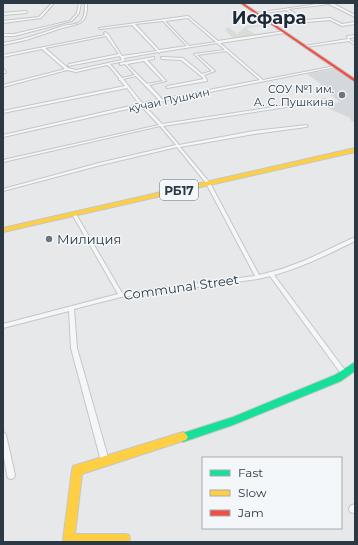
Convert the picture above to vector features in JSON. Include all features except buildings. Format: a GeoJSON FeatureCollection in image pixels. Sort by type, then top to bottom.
{"type":"FeatureCollection","features":[{"type":"Feature","properties":{"kind":"main road"},"geometry":{"type":"LineString","coordinates":[[241,3],[355,81]]}},
{"type":"Feature","properties":{"kind":"main road","name":"РБ17"},"geometry":{"type":"LineString","coordinates":[[3,230],[355,150]]}},
{"type":"Feature","properties":{"kind":"main road"},"geometry":{"type":"LineString","coordinates":[[125,539],[68,540],[77,470],[233,421],[338,378],[355,366]]}},
{"type":"Feature","properties":{"kind":"street"},"geometry":{"type":"LineString","coordinates":[[3,22],[40,18],[53,3]]}},
{"type":"Feature","properties":{"kind":"street"},"geometry":{"type":"LineString","coordinates":[[3,35],[14,35],[71,21],[78,13],[80,3]]}},
{"type":"Feature","properties":{"kind":"street"},"geometry":{"type":"LineString","coordinates":[[3,44],[34,38],[60,27],[80,22],[83,20],[87,9],[86,3]]}},
{"type":"Feature","properties":{"kind":"street"},"geometry":{"type":"LineString","coordinates":[[257,13],[330,3],[355,16]]}},
{"type":"Feature","properties":{"kind":"street"},"geometry":{"type":"LineString","coordinates":[[286,9],[306,21],[330,19],[342,25],[355,24]]}},
{"type":"Feature","properties":{"kind":"street"},"geometry":{"type":"LineString","coordinates":[[3,14],[26,12]]}},
{"type":"Feature","properties":{"kind":"street"},"geometry":{"type":"LineString","coordinates":[[349,13],[355,12]]}},
{"type":"Feature","properties":{"kind":"street"},"geometry":{"type":"LineString","coordinates":[[3,86],[67,70],[76,71],[124,60],[107,34],[100,28],[188,17],[263,81]]}},
{"type":"Feature","properties":{"kind":"street"},"geometry":{"type":"LineString","coordinates":[[163,20],[189,47]]}},
{"type":"Feature","properties":{"kind":"street"},"geometry":{"type":"LineString","coordinates":[[134,24],[159,52]]}},
{"type":"Feature","properties":{"kind":"street"},"geometry":{"type":"LineString","coordinates":[[69,65],[284,32]]}},
{"type":"Feature","properties":{"kind":"street"},"geometry":{"type":"LineString","coordinates":[[3,56],[107,34]]}},
{"type":"Feature","properties":{"kind":"street"},"geometry":{"type":"LineString","coordinates":[[349,40],[348,37],[355,36]]}},
{"type":"Feature","properties":{"kind":"street"},"geometry":{"type":"LineString","coordinates":[[305,46],[349,40],[355,44]]}},
{"type":"Feature","properties":{"kind":"street"},"geometry":{"type":"LineString","coordinates":[[43,48],[67,70]]}},
{"type":"Feature","properties":{"kind":"street"},"geometry":{"type":"LineString","coordinates":[[202,75],[214,71],[196,54],[226,50]]}},
{"type":"Feature","properties":{"kind":"street"},"geometry":{"type":"LineString","coordinates":[[109,64],[153,58]]}},
{"type":"Feature","properties":{"kind":"street"},"geometry":{"type":"LineString","coordinates":[[162,58],[182,59],[206,80],[168,87]]}},
{"type":"Feature","properties":{"kind":"street"},"geometry":{"type":"LineString","coordinates":[[146,60],[165,81],[146,85]]}},
{"type":"Feature","properties":{"kind":"street"},"geometry":{"type":"LineString","coordinates":[[125,63],[161,100]]}},
{"type":"Feature","properties":{"kind":"street"},"geometry":{"type":"LineString","coordinates":[[109,64],[126,87],[179,146],[208,183],[258,277]]}},
{"type":"Feature","properties":{"kind":"street","name":"кӯчаи Пушкин"},"geometry":{"type":"LineString","coordinates":[[3,136],[161,100],[335,67]]}},
{"type":"Feature","properties":{"kind":"street"},"geometry":{"type":"LineString","coordinates":[[4,71],[8,76]]}},
{"type":"Feature","properties":{"kind":"street"},"geometry":{"type":"LineString","coordinates":[[120,79],[137,75]]}},
{"type":"Feature","properties":{"kind":"street"},"geometry":{"type":"LineString","coordinates":[[3,112],[126,87]]}},
{"type":"Feature","properties":{"kind":"street"},"geometry":{"type":"LineString","coordinates":[[3,161],[161,125],[325,100]]}},
{"type":"Feature","properties":{"kind":"street"},"geometry":{"type":"LineString","coordinates":[[3,190],[99,164],[179,146],[306,126]]}},
{"type":"Feature","properties":{"kind":"street"},"geometry":{"type":"LineString","coordinates":[[74,214],[121,295]]}},
{"type":"Feature","properties":{"kind":"street","name":"Communal Street"},"geometry":{"type":"LineString","coordinates":[[3,326],[121,295],[279,273],[328,253],[355,239]]}},
{"type":"Feature","properties":{"kind":"street"},"geometry":{"type":"LineString","coordinates":[[271,274],[344,373]]}},
{"type":"Feature","properties":{"kind":"street"},"geometry":{"type":"LineString","coordinates":[[71,308],[74,348],[105,461]]}},
{"type":"Feature","properties":{"kind":"street"},"geometry":{"type":"LineString","coordinates":[[3,435],[11,475]]}},
{"type":"Feature","properties":{"kind":"shaded area"},"geometry":{"type":"Polygon","coordinates":[[[250,23],[265,23],[253,25],[267,25],[247,28],[257,35],[234,39],[225,30],[228,27],[237,34],[247,26],[251,25],[250,23]]]}},
{"type":"Feature","properties":{"kind":"shaded area","name":"СОУ №1 им. А. С. Пушкина"},"geometry":{"type":"Polygon","coordinates":[[[335,69],[355,83],[355,123],[350,120],[350,118],[330,109],[326,105],[340,102],[319,86],[321,84],[307,74],[335,69]]]}},
{"type":"Feature","properties":{"kind":"traffic: fast"},"geometry":{"type":"LineString","coordinates":[[183,437],[233,421],[338,378],[355,366]]}},
{"type":"Feature","properties":{"kind":"traffic: slow"},"geometry":{"type":"LineString","coordinates":[[3,230],[355,150]]}},
{"type":"Feature","properties":{"kind":"traffic: slow"},"geometry":{"type":"LineString","coordinates":[[125,539],[69,540],[77,470],[183,437]]}},
{"type":"Feature","properties":{"kind":"traffic: jam"},"geometry":{"type":"LineString","coordinates":[[241,3],[355,81]]}},
{"type":"Feature","properties":{"kind":"place","name":"СОУ №1 им. А. С. Пушкина"},"geometry":{"type":"Point","coordinates":[342,95]}},
{"type":"Feature","properties":{"kind":"place","name":"Милиция"},"geometry":{"type":"Point","coordinates":[49,239]}},
{"type":"Feature","properties":{"kind":"district","name":"Исфара"},"geometry":{"type":"Point","coordinates":[269,18]}}]}
